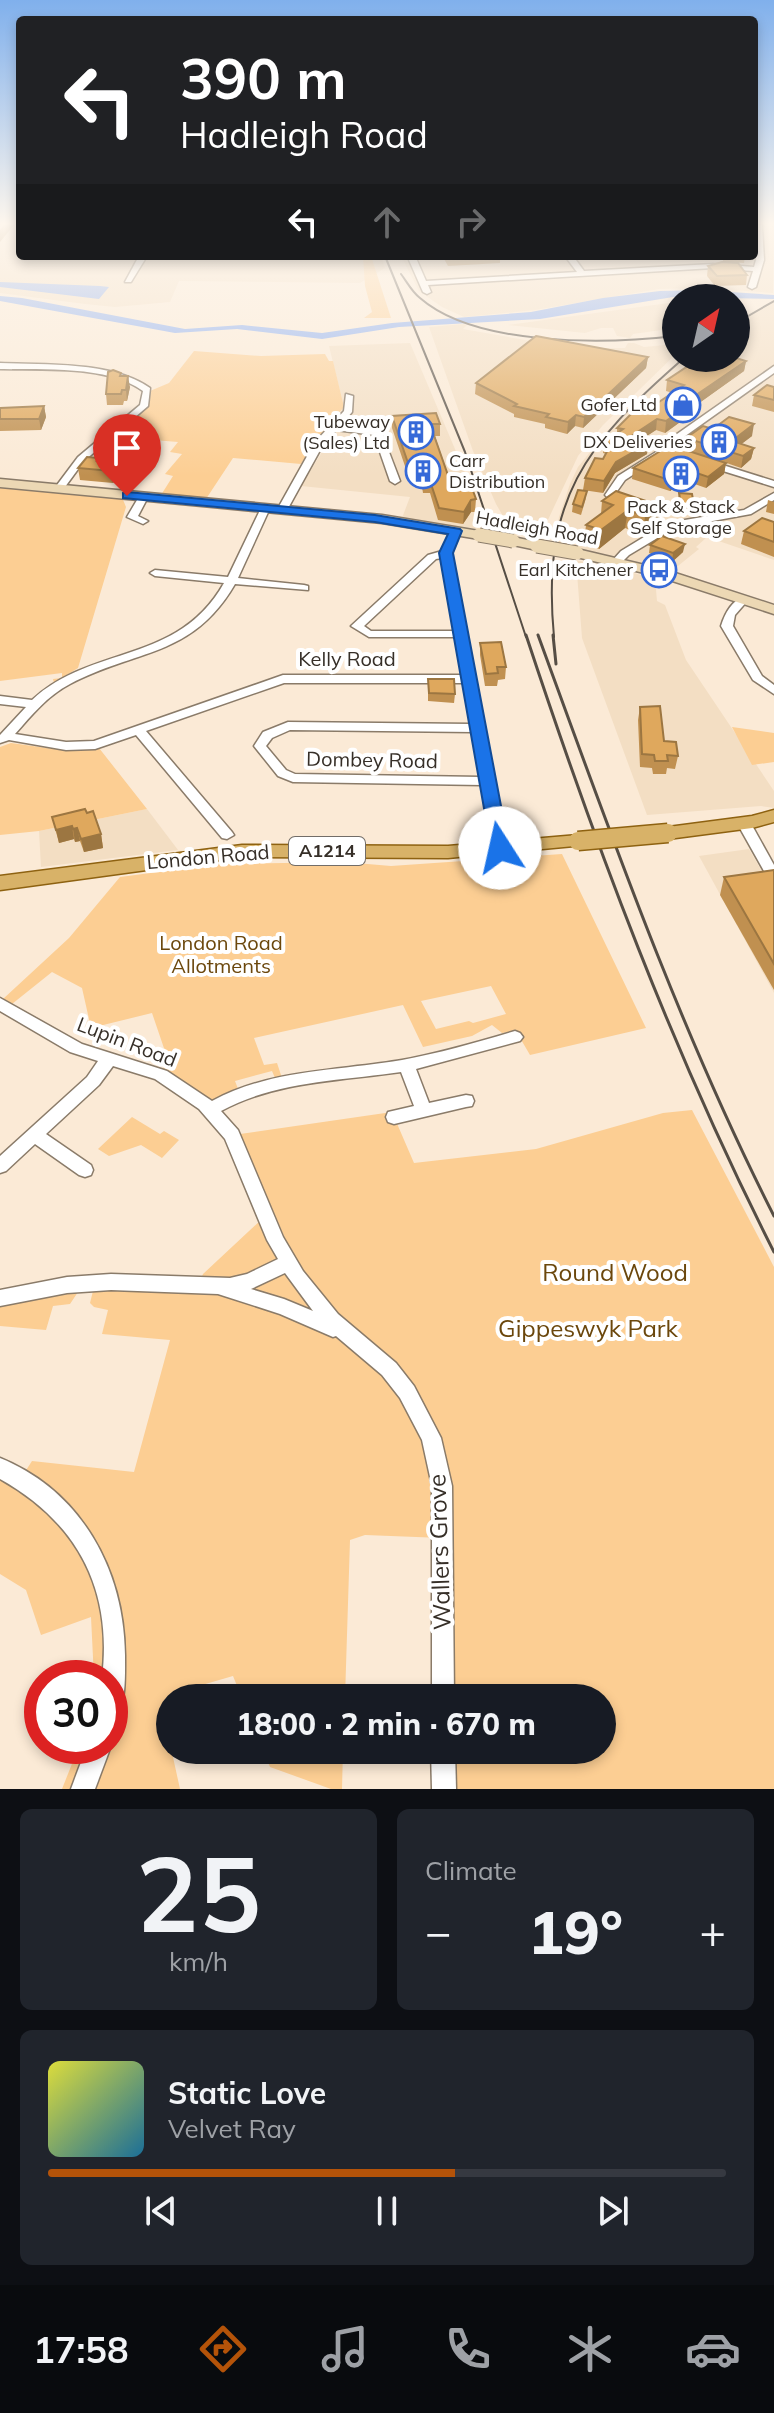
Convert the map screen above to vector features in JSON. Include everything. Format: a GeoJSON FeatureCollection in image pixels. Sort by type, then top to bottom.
{"type":"FeatureCollection","features":[{"type":"Feature","properties":{"kind":"main road","name":"London Road"},"geometry":{"type":"LineString","coordinates":[[0,883],[242,851],[439,852],[500,848],[668,833],[774,816]]}},
{"type":"Feature","properties":{"kind":"main road","name":"London Road"},"geometry":{"type":"LineString","coordinates":[[748,822],[774,824]]}},
{"type":"Feature","properties":{"kind":"street"},"geometry":{"type":"LineString","coordinates":[[0,366],[130,378],[147,390],[144,406],[81,459],[59,489]]}},
{"type":"Feature","properties":{"kind":"street"},"geometry":{"type":"LineString","coordinates":[[610,495],[621,478],[668,448],[670,443],[774,369]]}},
{"type":"Feature","properties":{"kind":"street"},"geometry":{"type":"LineString","coordinates":[[282,510],[320,442],[348,412],[349,396]]}},
{"type":"Feature","properties":{"kind":"street"},"geometry":{"type":"LineString","coordinates":[[334,427],[378,433],[395,481]]}},
{"type":"Feature","properties":{"kind":"street"},"geometry":{"type":"LineString","coordinates":[[668,448],[678,454]]}},
{"type":"Feature","properties":{"kind":"street"},"geometry":{"type":"LineString","coordinates":[[693,459],[774,484]]}},
{"type":"Feature","properties":{"kind":"street"},"geometry":{"type":"LineString","coordinates":[[617,561],[671,525],[740,514],[771,498],[771,488],[757,479]]}},
{"type":"Feature","properties":{"kind":"street","name":"Hadleigh Road"},"geometry":{"type":"LineString","coordinates":[[0,483],[390,520],[617,561],[774,610]]}},
{"type":"Feature","properties":{"kind":"street"},"geometry":{"type":"LineString","coordinates":[[143,497],[132,517],[143,521]]}},
{"type":"Feature","properties":{"kind":"street"},"geometry":{"type":"LineString","coordinates":[[3,739],[32,704],[77,675],[156,650],[208,615],[230,580],[265,508]]}},
{"type":"Feature","properties":{"kind":"street"},"geometry":{"type":"LineString","coordinates":[[456,531],[446,553],[500,848]]}},
{"type":"Feature","properties":{"kind":"street"},"geometry":{"type":"LineString","coordinates":[[446,553],[432,557],[357,626],[369,634],[460,634]]}},
{"type":"Feature","properties":{"kind":"street"},"geometry":{"type":"LineString","coordinates":[[155,573],[304,588]]}},
{"type":"Feature","properties":{"kind":"street"},"geometry":{"type":"LineString","coordinates":[[744,599],[730,614],[727,626],[757,678],[774,690]]}},
{"type":"Feature","properties":{"kind":"street","name":"Kelly Road"},"geometry":{"type":"LineString","coordinates":[[3,739],[76,747],[101,743],[283,679],[468,679]]}},
{"type":"Feature","properties":{"kind":"street"},"geometry":{"type":"LineString","coordinates":[[0,700],[32,704]]}},
{"type":"Feature","properties":{"kind":"street","name":"Dombey Road"},"geometry":{"type":"LineString","coordinates":[[477,728],[288,726],[272,731],[262,739],[260,746],[282,773],[297,779],[487,781]]}},
{"type":"Feature","properties":{"kind":"street"},"geometry":{"type":"LineString","coordinates":[[138,730],[227,835]]}},
{"type":"Feature","properties":{"kind":"street"},"geometry":{"type":"LineString","coordinates":[[748,822],[774,877]]}},
{"type":"Feature","properties":{"kind":"street","name":"Lupin Road"},"geometry":{"type":"LineString","coordinates":[[3,1011],[57,1039],[108,1060],[161,1075],[211,1109],[232,1135],[288,1263]]}},
{"type":"Feature","properties":{"kind":"street"},"geometry":{"type":"LineString","coordinates":[[211,1109],[235,1095],[278,1085],[406,1065],[515,1037]]}},
{"type":"Feature","properties":{"kind":"street"},"geometry":{"type":"LineString","coordinates":[[0,1166],[93,1081],[108,1060]]}},
{"type":"Feature","properties":{"kind":"street"},"geometry":{"type":"LineString","coordinates":[[406,1065],[424,1110]]}},
{"type":"Feature","properties":{"kind":"street"},"geometry":{"type":"LineString","coordinates":[[394,1117],[466,1101]]}},
{"type":"Feature","properties":{"kind":"street"},"geometry":{"type":"LineString","coordinates":[[36,1136],[85,1170]]}},
{"type":"Feature","properties":{"kind":"street","name":"Wallers Grove"},"geometry":{"type":"LineString","coordinates":[[0,1298],[67,1285],[111,1282],[221,1287],[250,1281],[288,1263],[321,1308],[353,1340],[389,1369],[407,1392],[424,1423],[439,1465],[443,1684]]}},
{"type":"Feature","properties":{"kind":"street","name":"Wallers Grove"},"geometry":{"type":"LineString","coordinates":[[221,1287],[301,1314],[353,1340]]}},
{"type":"Feature","properties":{"kind":"street"},"geometry":{"type":"LineString","coordinates":[[0,1468],[34,1486],[58,1506],[82,1535],[101,1570],[113,1628],[114,1660]]}},
{"type":"Feature","properties":{"kind":"street"},"geometry":{"type":"LineString","coordinates":[[83,1789],[92,1764]]}},
{"type":"Feature","properties":{"kind":"street"},"geometry":{"type":"LineString","coordinates":[[443,1764],[444,1789]]}},
{"type":"Feature","properties":{"kind":"shaded area"},"geometry":{"type":"Polygon","coordinates":[[[445,308],[544,308],[464,317],[445,308]]]}},
{"type":"Feature","properties":{"kind":"shaded area"},"geometry":{"type":"Polygon","coordinates":[[[629,308],[662,308],[662,330],[633,334],[630,338],[617,336],[613,328],[585,333],[508,325],[629,308]]]}},
{"type":"Feature","properties":{"kind":"shaded area"},"geometry":{"type":"Polygon","coordinates":[[[760,308],[774,308],[774,560],[707,537],[696,547],[699,549],[673,570],[661,573],[553,549],[570,484],[578,467],[607,431],[669,372],[750,372],[750,314],[760,308]]]}},
{"type":"Feature","properties":{"kind":"shaded area"},"geometry":{"type":"Polygon","coordinates":[[[464,324],[467,325],[463,329],[553,345],[600,348],[625,348],[628,343],[644,347],[662,345],[662,368],[603,425],[578,456],[538,541],[534,535],[522,532],[515,537],[496,504],[473,451],[429,327],[464,324]]]}},
{"type":"Feature","properties":{"kind":"shaded area"},"geometry":{"type":"Polygon","coordinates":[[[410,343],[466,475],[481,531],[402,518],[410,497],[301,486],[335,431],[330,426],[344,407],[329,346],[410,343]]]}},
{"type":"Feature","properties":{"kind":"shaded area"},"geometry":{"type":"Polygon","coordinates":[[[576,560],[655,578],[657,601],[665,605],[686,660],[774,791],[774,808],[761,806],[647,815],[582,638],[576,560]]]}},
{"type":"Feature","properties":{"kind":"shaded area"},"geometry":{"type":"Polygon","coordinates":[[[147,809],[178,850],[41,867],[39,831],[147,809]]]}},
{"type":"Feature","properties":{"kind":"shaded area"},"geometry":{"type":"Polygon","coordinates":[[[749,849],[774,892],[774,993],[699,856],[749,849]]]}},
{"type":"Feature","properties":{"kind":"green space"},"geometry":{"type":"Polygon","coordinates":[[[371,308],[388,308],[391,318],[364,318],[372,312],[371,308]]]}},
{"type":"Feature","properties":{"kind":"green space"},"geometry":{"type":"Polygon","coordinates":[[[194,351],[261,356],[325,354],[329,361],[333,361],[344,407],[301,464],[233,458],[206,499],[161,495],[173,476],[165,474],[182,454],[170,452],[178,442],[105,436],[149,399],[150,391],[169,383],[194,351]]]}},
{"type":"Feature","properties":{"kind":"green space"},"geometry":{"type":"Polygon","coordinates":[[[0,483],[121,495],[126,507],[78,668],[62,678],[62,673],[0,681],[0,483]]]}},
{"type":"Feature","properties":{"kind":"green space"},"geometry":{"type":"Polygon","coordinates":[[[732,727],[774,733],[774,762],[752,765],[732,727]]]}},
{"type":"Feature","properties":{"kind":"green space"},"geometry":{"type":"Polygon","coordinates":[[[11,743],[61,750],[99,748],[147,809],[39,831],[0,835],[0,747],[11,743]]]}},
{"type":"Feature","properties":{"kind":"green space","name":"London Road Allotments"},"geometry":{"type":"Polygon","coordinates":[[[562,854],[646,1028],[530,1055],[516,1031],[502,1033],[492,1025],[472,1036],[423,1047],[403,1005],[254,1038],[264,1065],[277,1063],[284,1084],[278,1085],[272,1071],[235,1081],[240,1094],[211,1109],[161,1075],[167,1057],[152,1013],[91,1028],[82,988],[52,972],[12,1004],[3,999],[69,938],[120,877],[219,864],[344,862],[391,866],[562,854]],[[491,986],[421,1001],[436,1029],[506,1014],[491,986]]]}},
{"type":"Feature","properties":{"kind":"green space","name":"Gippeswyk Park"},"geometry":{"type":"Polygon","coordinates":[[[692,1110],[774,1267],[774,1789],[444,1789],[443,1764],[616,1764],[616,1684],[443,1684],[442,1538],[365,1535],[350,1540],[345,1684],[236,1684],[233,1676],[205,1684],[156,1684],[156,1764],[175,1764],[180,1789],[62,1789],[72,1764],[128,1764],[128,1660],[93,1660],[91,1617],[41,1635],[26,1590],[0,1574],[0,1468],[21,1478],[32,1461],[134,1472],[170,1340],[102,1334],[108,1310],[90,1303],[95,1283],[198,1286],[203,1274],[262,1219],[276,1240],[287,1243],[240,1134],[392,1112],[414,1163],[536,1149],[663,1113],[692,1110]]]}},
{"type":"Feature","properties":{"kind":"green space"},"geometry":{"type":"Polygon","coordinates":[[[132,1117],[160,1134],[164,1131],[179,1140],[162,1158],[141,1145],[109,1156],[98,1149],[132,1117]]]}},
{"type":"Feature","properties":{"kind":"green space"},"geometry":{"type":"Polygon","coordinates":[[[78,1292],[70,1304],[53,1306],[46,1330],[0,1326],[0,1298],[78,1292]]]}},
{"type":"Feature","properties":{"kind":"green space"},"geometry":{"type":"Polygon","coordinates":[[[269,1764],[343,1764],[342,1789],[331,1789],[269,1764]]]}},
{"type":"Feature","properties":{"kind":"water"},"geometry":{"type":"Polygon","coordinates":[[[41,308],[77,308],[185,329],[242,325],[322,333],[392,323],[549,308],[604,308],[540,319],[399,327],[322,339],[237,329],[175,333],[41,308]]]}},
{"type":"Feature","properties":{"kind":"building"},"geometry":{"type":"Polygon","coordinates":[[[536,336],[648,357],[584,417],[576,415],[568,422],[514,406],[517,404],[476,383],[536,336]]]}},
{"type":"Feature","properties":{"kind":"building"},"geometry":{"type":"Polygon","coordinates":[[[108,372],[121,373],[120,376],[128,376],[126,390],[122,390],[121,394],[106,394],[108,372]]]}},
{"type":"Feature","properties":{"kind":"building"},"geometry":{"type":"Polygon","coordinates":[[[679,372],[730,372],[683,404],[688,406],[666,421],[657,419],[630,437],[649,443],[616,462],[604,481],[585,478],[595,458],[603,459],[611,444],[604,442],[623,429],[617,428],[633,412],[647,404],[653,406],[684,385],[667,380],[679,372]]]}},
{"type":"Feature","properties":{"kind":"building"},"geometry":{"type":"Polygon","coordinates":[[[767,385],[774,387],[774,400],[754,395],[767,385]]]}},
{"type":"Feature","properties":{"kind":"building"},"geometry":{"type":"Polygon","coordinates":[[[44,406],[39,419],[0,419],[0,408],[44,406]]]}},
{"type":"Feature","properties":{"kind":"building"},"geometry":{"type":"Polygon","coordinates":[[[436,413],[440,424],[430,424],[449,478],[468,477],[476,499],[471,500],[464,512],[439,508],[430,481],[423,481],[423,475],[415,475],[411,463],[408,463],[392,416],[436,413]]]}},
{"type":"Feature","properties":{"kind":"building"},"geometry":{"type":"Polygon","coordinates":[[[729,417],[754,424],[732,441],[754,448],[743,456],[686,438],[703,426],[713,429],[729,417]]]}},
{"type":"Feature","properties":{"kind":"building"},"geometry":{"type":"Polygon","coordinates":[[[670,445],[726,463],[708,477],[684,471],[672,481],[633,468],[670,445]]]}},
{"type":"Feature","properties":{"kind":"building"},"geometry":{"type":"Polygon","coordinates":[[[87,457],[117,463],[111,471],[78,468],[87,457]]]}},
{"type":"Feature","properties":{"kind":"building"},"geometry":{"type":"Polygon","coordinates":[[[578,490],[587,491],[582,507],[573,504],[578,490]]]}},
{"type":"Feature","properties":{"kind":"building"},"geometry":{"type":"Polygon","coordinates":[[[616,491],[661,506],[645,516],[628,510],[601,530],[586,525],[613,505],[602,501],[616,491]]]}},
{"type":"Feature","properties":{"kind":"building"},"geometry":{"type":"Polygon","coordinates":[[[679,493],[692,494],[694,505],[681,504],[679,493]]]}},
{"type":"Feature","properties":{"kind":"building"},"geometry":{"type":"Polygon","coordinates":[[[762,518],[774,522],[774,542],[744,531],[762,518]]]}},
{"type":"Feature","properties":{"kind":"building"},"geometry":{"type":"Polygon","coordinates":[[[662,536],[685,544],[673,553],[650,545],[662,536]]]}},
{"type":"Feature","properties":{"kind":"building"},"geometry":{"type":"Polygon","coordinates":[[[501,642],[506,667],[497,667],[498,673],[486,674],[480,643],[501,642]]]}},
{"type":"Feature","properties":{"kind":"building"},"geometry":{"type":"Polygon","coordinates":[[[428,679],[454,679],[455,694],[429,693],[428,679]]]}},
{"type":"Feature","properties":{"kind":"building"},"geometry":{"type":"Polygon","coordinates":[[[660,706],[664,741],[676,742],[678,756],[667,755],[668,761],[655,761],[654,755],[642,754],[640,707],[660,706]]]}},
{"type":"Feature","properties":{"kind":"building"},"geometry":{"type":"Polygon","coordinates":[[[85,809],[87,813],[93,811],[101,834],[81,839],[77,828],[73,829],[72,826],[56,830],[52,817],[85,809]]]}},
{"type":"Feature","properties":{"kind":"building"},"geometry":{"type":"Polygon","coordinates":[[[774,870],[774,964],[724,877],[774,870]]]}},
{"type":"Feature","properties":{"kind":"railway"},"geometry":{"type":"LineString","coordinates":[[406,308],[465,452],[526,637]]}},
{"type":"Feature","properties":{"kind":"railway"},"geometry":{"type":"LineString","coordinates":[[436,308],[474,326],[507,334],[579,340],[662,337]]}},
{"type":"Feature","properties":{"kind":"railway"},"geometry":{"type":"LineString","coordinates":[[750,315],[761,308]]}},
{"type":"Feature","properties":{"kind":"railway"},"geometry":{"type":"LineString","coordinates":[[554,637],[552,589],[555,548],[563,511],[577,478],[620,419],[668,372]]}},
{"type":"Feature","properties":{"kind":"railway"},"geometry":{"type":"LineString","coordinates":[[526,635],[638,948],[702,1101],[774,1252]]}},
{"type":"Feature","properties":{"kind":"railway"},"geometry":{"type":"LineString","coordinates":[[538,635],[619,856],[677,1002],[707,1074],[774,1216]]}},
{"type":"Feature","properties":{"kind":"railway"},"geometry":{"type":"LineString","coordinates":[[553,635],[556,664]]}},
{"type":"Feature","properties":{"kind":"place","name":"Gofer Ltd"},"geometry":{"type":"Point","coordinates":[683,405]}},
{"type":"Feature","properties":{"kind":"place","name":"Tubeway (Sales) Ltd"},"geometry":{"type":"Point","coordinates":[416,432]}},
{"type":"Feature","properties":{"kind":"place","name":"DX Deliveries"},"geometry":{"type":"Point","coordinates":[719,442]}},
{"type":"Feature","properties":{"kind":"place","name":"Carr Distribution"},"geometry":{"type":"Point","coordinates":[423,471]}},
{"type":"Feature","properties":{"kind":"place","name":"Pack & Stack Self Storage"},"geometry":{"type":"Point","coordinates":[681,474]}},
{"type":"Feature","properties":{"kind":"place","name":"Earl Kitchener"},"geometry":{"type":"Point","coordinates":[659,570]}},
{"type":"Feature","properties":{"kind":"route"},"geometry":{"type":"LineString","coordinates":[[127,496],[375,519],[456,531],[446,553],[500,848]]}},
{"type":"Feature","properties":{"kind":"park label","name":"Round Wood"},"geometry":{"type":"Point","coordinates":[615,1273]}}]}
